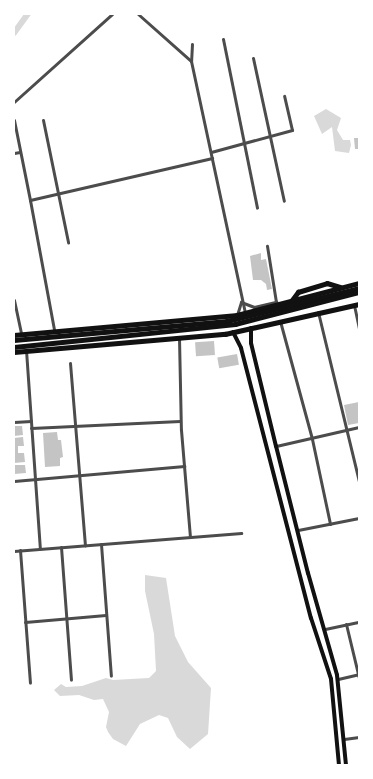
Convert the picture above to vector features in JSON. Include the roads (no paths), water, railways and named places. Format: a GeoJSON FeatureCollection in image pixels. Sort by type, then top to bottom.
{"type":"FeatureCollection","features":[{"type":"Feature","properties":{"kind":"main road"},"geometry":{"type":"LineString","coordinates":[[292,300],[298,292],[327,283],[341,287]]}},
{"type":"Feature","properties":{"kind":"main road"},"geometry":{"type":"LineString","coordinates":[[14,335],[54,330],[237,315],[359,283]]}},
{"type":"Feature","properties":{"kind":"main road"},"geometry":{"type":"LineString","coordinates":[[14,340],[227,321],[359,288]]}},
{"type":"Feature","properties":{"kind":"main road"},"geometry":{"type":"LineString","coordinates":[[14,347],[235,324],[359,292]]}},
{"type":"Feature","properties":{"kind":"main road"},"geometry":{"type":"LineString","coordinates":[[14,352],[234,332],[318,312],[357,305]]}},
{"type":"Feature","properties":{"kind":"main road"},"geometry":{"type":"LineString","coordinates":[[251,328],[251,343],[276,446],[308,574],[325,629],[338,679],[346,765]]}},
{"type":"Feature","properties":{"kind":"main road"},"geometry":{"type":"LineString","coordinates":[[234,332],[241,348],[311,618],[331,679],[339,765]]}},
{"type":"Feature","properties":{"kind":"street"},"geometry":{"type":"LineString","coordinates":[[14,102],[112,14]]}},
{"type":"Feature","properties":{"kind":"street"},"geometry":{"type":"LineString","coordinates":[[138,14],[191,61]]}},
{"type":"Feature","properties":{"kind":"street"},"geometry":{"type":"LineString","coordinates":[[223,39],[257,208]]}},
{"type":"Feature","properties":{"kind":"street"},"geometry":{"type":"LineString","coordinates":[[192,44],[191,61],[241,302],[245,313]]}},
{"type":"Feature","properties":{"kind":"street"},"geometry":{"type":"LineString","coordinates":[[253,58],[284,201]]}},
{"type":"Feature","properties":{"kind":"street"},"geometry":{"type":"LineString","coordinates":[[211,152],[292,130],[284,96]]}},
{"type":"Feature","properties":{"kind":"street"},"geometry":{"type":"LineString","coordinates":[[14,120],[54,330]]}},
{"type":"Feature","properties":{"kind":"street"},"geometry":{"type":"LineString","coordinates":[[43,120],[68,242]]}},
{"type":"Feature","properties":{"kind":"street"},"geometry":{"type":"LineString","coordinates":[[14,153],[20,152]]}},
{"type":"Feature","properties":{"kind":"street"},"geometry":{"type":"LineString","coordinates":[[30,200],[212,158]]}},
{"type":"Feature","properties":{"kind":"street"},"geometry":{"type":"LineString","coordinates":[[241,302],[254,308],[276,302],[267,246]]}},
{"type":"Feature","properties":{"kind":"street"},"geometry":{"type":"LineString","coordinates":[[14,300],[21,334]]}},
{"type":"Feature","properties":{"kind":"street"},"geometry":{"type":"LineString","coordinates":[[237,315],[241,302]]}},
{"type":"Feature","properties":{"kind":"street"},"geometry":{"type":"LineString","coordinates":[[357,305],[359,329]]}},
{"type":"Feature","properties":{"kind":"street"},"geometry":{"type":"LineString","coordinates":[[318,312],[359,480]]}},
{"type":"Feature","properties":{"kind":"street"},"geometry":{"type":"LineString","coordinates":[[280,321],[312,439],[330,524]]}},
{"type":"Feature","properties":{"kind":"street"},"geometry":{"type":"LineString","coordinates":[[179,338],[180,420],[190,537]]}},
{"type":"Feature","properties":{"kind":"street"},"geometry":{"type":"LineString","coordinates":[[26,350],[40,549]]}},
{"type":"Feature","properties":{"kind":"street"},"geometry":{"type":"LineString","coordinates":[[70,363],[85,545]]}},
{"type":"Feature","properties":{"kind":"street"},"geometry":{"type":"LineString","coordinates":[[31,428],[180,420]]}},
{"type":"Feature","properties":{"kind":"street"},"geometry":{"type":"LineString","coordinates":[[14,422],[31,421]]}},
{"type":"Feature","properties":{"kind":"street"},"geometry":{"type":"LineString","coordinates":[[276,446],[348,431],[359,427]]}},
{"type":"Feature","properties":{"kind":"street"},"geometry":{"type":"LineString","coordinates":[[14,481],[184,466]]}},
{"type":"Feature","properties":{"kind":"street"},"geometry":{"type":"LineString","coordinates":[[298,530],[359,518]]}},
{"type":"Feature","properties":{"kind":"street"},"geometry":{"type":"LineString","coordinates":[[14,551],[241,533]]}},
{"type":"Feature","properties":{"kind":"street"},"geometry":{"type":"LineString","coordinates":[[101,544],[111,676]]}},
{"type":"Feature","properties":{"kind":"street"},"geometry":{"type":"LineString","coordinates":[[61,547],[71,680]]}},
{"type":"Feature","properties":{"kind":"street"},"geometry":{"type":"LineString","coordinates":[[20,550],[30,683]]}},
{"type":"Feature","properties":{"kind":"street"},"geometry":{"type":"LineString","coordinates":[[26,622],[106,615]]}},
{"type":"Feature","properties":{"kind":"street"},"geometry":{"type":"LineString","coordinates":[[325,629],[359,622]]}},
{"type":"Feature","properties":{"kind":"street"},"geometry":{"type":"LineString","coordinates":[[346,624],[359,678]]}},
{"type":"Feature","properties":{"kind":"street"},"geometry":{"type":"LineString","coordinates":[[338,679],[359,674]]}},
{"type":"Feature","properties":{"kind":"street"},"geometry":{"type":"LineString","coordinates":[[344,740],[359,737]]}},
{"type":"Feature","properties":{"kind":"waterway"},"geometry":{"type":"LineString","coordinates":[[14,33],[28,14]]}}]}
